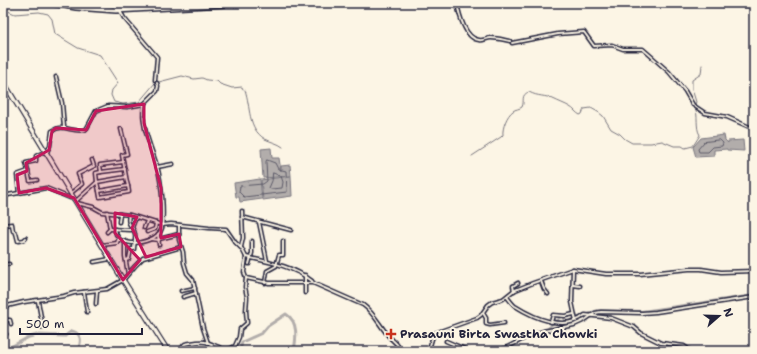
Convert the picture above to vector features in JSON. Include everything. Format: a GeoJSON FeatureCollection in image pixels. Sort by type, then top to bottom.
{"type":"FeatureCollection","features":[{"type":"Feature","properties":{"kind":"highway"},"geometry":{"type":"LineString","coordinates":[[54,3],[76,7],[118,10],[242,3]]}},
{"type":"Feature","properties":{"kind":"highway"},"geometry":{"type":"LineString","coordinates":[[707,3],[754,4]]}},
{"type":"Feature","properties":{"kind":"main road"},"geometry":{"type":"LineString","coordinates":[[3,80],[110,259],[168,351]]}},
{"type":"Feature","properties":{"kind":"street"},"geometry":{"type":"LineString","coordinates":[[114,3],[124,18],[157,57],[156,80]]}},
{"type":"Feature","properties":{"kind":"street"},"geometry":{"type":"LineString","coordinates":[[458,3],[459,17],[463,25],[475,39],[478,40],[496,38],[511,42],[558,34],[584,32],[594,46],[612,45],[624,49],[643,50],[669,72],[685,91],[693,105],[705,113],[727,117],[754,129]]}},
{"type":"Feature","properties":{"kind":"street"},"geometry":{"type":"LineString","coordinates":[[56,77],[62,103],[64,127]]}},
{"type":"Feature","properties":{"kind":"street"},"geometry":{"type":"LineString","coordinates":[[37,180],[30,181],[26,163],[36,161],[36,156],[46,152],[50,146],[52,131],[56,128],[64,127],[73,131],[85,130],[96,111],[105,107],[127,107],[144,104],[157,91],[157,83]]}},
{"type":"Feature","properties":{"kind":"street"},"geometry":{"type":"LineString","coordinates":[[115,229],[120,240],[134,243],[150,239],[161,231],[161,188],[157,167],[144,123],[144,104]]}},
{"type":"Feature","properties":{"kind":"street"},"geometry":{"type":"LineString","coordinates":[[121,129],[126,154],[122,155],[125,169],[129,192],[100,197],[96,173],[125,169]]}},
{"type":"Feature","properties":{"kind":"street"},"geometry":{"type":"LineString","coordinates":[[71,194],[82,184],[78,174],[94,166],[92,160]]}},
{"type":"Feature","properties":{"kind":"street"},"geometry":{"type":"LineString","coordinates":[[101,172],[100,165],[123,162]]}},
{"type":"Feature","properties":{"kind":"street"},"geometry":{"type":"LineString","coordinates":[[157,167],[173,164]]}},
{"type":"Feature","properties":{"kind":"street"},"geometry":{"type":"LineString","coordinates":[[19,193],[17,175],[28,171]]}},
{"type":"Feature","properties":{"kind":"street"},"geometry":{"type":"LineString","coordinates":[[75,201],[97,182],[126,177]]}},
{"type":"Feature","properties":{"kind":"street"},"geometry":{"type":"LineString","coordinates":[[99,190],[128,186]]}},
{"type":"Feature","properties":{"kind":"street"},"geometry":{"type":"LineString","coordinates":[[3,202],[4,198],[8,196],[46,188],[100,211],[129,215],[162,225],[226,229],[246,257],[244,272],[246,278],[247,323],[240,329],[239,337],[235,346],[232,348],[219,348],[208,343],[184,344],[183,351]]}},
{"type":"Feature","properties":{"kind":"street"},"geometry":{"type":"LineString","coordinates":[[240,248],[243,243],[242,211]]}},
{"type":"Feature","properties":{"kind":"street"},"geometry":{"type":"LineString","coordinates":[[107,212],[110,229]]}},
{"type":"Feature","properties":{"kind":"street"},"geometry":{"type":"LineString","coordinates":[[119,222],[120,214]]}},
{"type":"Feature","properties":{"kind":"street"},"geometry":{"type":"LineString","coordinates":[[126,260],[129,259],[130,250],[134,249],[136,235],[129,225],[129,215]]}},
{"type":"Feature","properties":{"kind":"street"},"geometry":{"type":"LineString","coordinates":[[107,232],[110,229],[127,231],[132,228],[136,217]]}},
{"type":"Feature","properties":{"kind":"street"},"geometry":{"type":"LineString","coordinates":[[242,217],[291,230]]}},
{"type":"Feature","properties":{"kind":"street"},"geometry":{"type":"LineString","coordinates":[[144,228],[147,221]]}},
{"type":"Feature","properties":{"kind":"street"},"geometry":{"type":"LineString","coordinates":[[259,222],[267,261]]}},
{"type":"Feature","properties":{"kind":"street"},"geometry":{"type":"LineString","coordinates":[[148,232],[155,229],[156,223]]}},
{"type":"Feature","properties":{"kind":"street"},"geometry":{"type":"LineString","coordinates":[[3,225],[12,224],[12,231],[16,233],[18,240],[24,240],[26,238]]}},
{"type":"Feature","properties":{"kind":"street"},"geometry":{"type":"LineString","coordinates":[[179,225],[181,247],[187,273],[193,280],[202,323],[208,343]]}},
{"type":"Feature","properties":{"kind":"street"},"geometry":{"type":"LineString","coordinates":[[158,234],[159,245]]}},
{"type":"Feature","properties":{"kind":"street"},"geometry":{"type":"LineString","coordinates":[[150,239],[159,240],[179,234]]}},
{"type":"Feature","properties":{"kind":"street"},"geometry":{"type":"LineString","coordinates":[[102,245],[117,243],[118,240],[120,240]]}},
{"type":"Feature","properties":{"kind":"street"},"geometry":{"type":"LineString","coordinates":[[125,241],[124,244],[128,274]]}},
{"type":"Feature","properties":{"kind":"street"},"geometry":{"type":"LineString","coordinates":[[249,264],[251,258],[252,241]]}},
{"type":"Feature","properties":{"kind":"street"},"geometry":{"type":"LineString","coordinates":[[265,283],[267,271],[273,269],[277,264],[279,254],[284,255],[283,241]]}},
{"type":"Feature","properties":{"kind":"street"},"geometry":{"type":"LineString","coordinates":[[3,307],[24,302],[107,289],[123,280],[143,258],[181,247]]}},
{"type":"Feature","properties":{"kind":"street"},"geometry":{"type":"LineString","coordinates":[[246,257],[285,266],[305,275],[313,283]]}},
{"type":"Feature","properties":{"kind":"street"},"geometry":{"type":"LineString","coordinates":[[94,262],[110,259]]}},
{"type":"Feature","properties":{"kind":"street"},"geometry":{"type":"LineString","coordinates":[[3,265],[9,264]]}},
{"type":"Feature","properties":{"kind":"street"},"geometry":{"type":"LineString","coordinates":[[425,351],[429,349],[432,339],[436,333],[473,320],[483,313],[492,302],[507,297],[514,291],[573,270],[606,274],[640,274],[689,269],[725,272],[754,270]]}},
{"type":"Feature","properties":{"kind":"street"},"geometry":{"type":"LineString","coordinates":[[573,270],[572,298],[576,321]]}},
{"type":"Feature","properties":{"kind":"street"},"geometry":{"type":"LineString","coordinates":[[305,275],[305,293]]}},
{"type":"Feature","properties":{"kind":"street"},"geometry":{"type":"LineString","coordinates":[[246,278],[265,283],[313,283],[357,301],[366,307],[401,351]]}},
{"type":"Feature","properties":{"kind":"street"},"geometry":{"type":"LineString","coordinates":[[541,281],[548,294]]}},
{"type":"Feature","properties":{"kind":"street"},"geometry":{"type":"LineString","coordinates":[[514,291],[513,286],[518,283]]}},
{"type":"Feature","properties":{"kind":"street"},"geometry":{"type":"LineString","coordinates":[[573,284],[580,286]]}},
{"type":"Feature","properties":{"kind":"street"},"geometry":{"type":"LineString","coordinates":[[181,291],[195,288]]}},
{"type":"Feature","properties":{"kind":"street"},"geometry":{"type":"LineString","coordinates":[[96,304],[97,291]]}},
{"type":"Feature","properties":{"kind":"street"},"geometry":{"type":"LineString","coordinates":[[84,292],[87,312]]}},
{"type":"Feature","properties":{"kind":"street"},"geometry":{"type":"LineString","coordinates":[[183,297],[196,293]]}},
{"type":"Feature","properties":{"kind":"street"},"geometry":{"type":"LineString","coordinates":[[507,297],[515,306],[539,318],[551,322],[558,323],[576,321],[585,315],[611,318],[634,327],[641,333],[661,344],[684,346],[691,351]]}},
{"type":"Feature","properties":{"kind":"street"},"geometry":{"type":"LineString","coordinates":[[500,351],[544,330],[574,325],[585,320],[589,316],[601,312],[656,312],[754,297]]}},
{"type":"Feature","properties":{"kind":"street"},"geometry":{"type":"LineString","coordinates":[[38,300],[43,328]]}},
{"type":"Feature","properties":{"kind":"street"},"geometry":{"type":"LineString","coordinates":[[483,313],[486,318],[486,324],[490,326],[504,323]]}},
{"type":"Feature","properties":{"kind":"street"},"geometry":{"type":"LineString","coordinates":[[551,322],[553,315],[565,316],[574,314]]}},
{"type":"Feature","properties":{"kind":"street"},"geometry":{"type":"LineString","coordinates":[[3,320],[10,320],[11,324]]}},
{"type":"Feature","properties":{"kind":"street"},"geometry":{"type":"LineString","coordinates":[[446,341],[469,351]]}},
{"type":"Feature","properties":{"kind":"highlighted area"},"geometry":{"type":"Polygon","coordinates":[[[144,104],[144,123],[161,188],[161,238],[179,234],[181,247],[146,257],[132,228],[137,217],[115,213],[115,233],[140,260],[123,280],[74,198],[46,188],[19,193],[17,175],[27,171],[26,163],[49,150],[52,131],[56,128],[86,130],[96,111],[144,104]]]}},
{"type":"Feature","properties":{"kind":"water"},"geometry":{"type":"Polygon","coordinates":[[[724,135],[725,140],[728,143],[728,141],[743,140],[744,151],[727,149],[714,150],[714,156],[696,157],[693,147],[701,138],[724,135]]]}},
{"type":"Feature","properties":{"kind":"water"},"geometry":{"type":"Polygon","coordinates":[[[271,148],[272,158],[279,158],[281,171],[281,166],[290,165],[291,176],[263,178],[261,149],[271,148]]]}},
{"type":"Feature","properties":{"kind":"water"},"geometry":{"type":"Polygon","coordinates":[[[291,176],[292,196],[263,200],[261,180],[291,176]]]}},
{"type":"Feature","properties":{"kind":"water"},"geometry":{"type":"Polygon","coordinates":[[[260,179],[262,199],[240,202],[239,197],[236,197],[234,183],[260,179]]]}},
{"type":"Feature","properties":{"kind":"waterway"},"geometry":{"type":"LineString","coordinates":[[3,9],[15,14],[39,12],[48,14],[52,19],[55,34],[78,48],[100,55],[118,83],[112,90],[111,95],[114,102],[123,104],[139,102],[155,83],[182,76],[194,79],[202,78],[217,81],[220,84],[232,88],[242,87],[243,89]]}},
{"type":"Feature","properties":{"kind":"waterway"},"geometry":{"type":"LineString","coordinates":[[695,104],[696,102],[692,89],[692,80],[701,74],[702,65]]}},
{"type":"Feature","properties":{"kind":"waterway"},"geometry":{"type":"LineString","coordinates":[[245,90],[250,117],[255,129],[265,139],[283,147]]}},
{"type":"Feature","properties":{"kind":"waterway"},"geometry":{"type":"LineString","coordinates":[[472,156],[503,135],[504,125],[509,115],[514,110],[522,107],[524,96],[529,92],[564,104],[580,115],[584,109],[591,108],[603,116],[611,129],[632,143],[651,143],[662,141],[674,146],[682,146],[685,148],[693,146],[700,135],[695,107]]}},
{"type":"Feature","properties":{"kind":"waterway"},"geometry":{"type":"LineString","coordinates":[[496,351],[534,332],[548,328],[563,315],[566,324],[581,320],[590,313],[598,310],[642,311],[754,295]]}},
{"type":"Feature","properties":{"kind":"waterway"},"geometry":{"type":"LineString","coordinates":[[240,351],[242,342],[262,333],[268,326],[286,314],[290,317],[295,326],[296,336],[294,351]]}},
{"type":"Feature","properties":{"kind":"waterway"},"geometry":{"type":"LineString","coordinates":[[3,351],[29,337],[37,335],[65,336],[72,331],[76,332],[80,336],[78,351]]}},
{"type":"Feature","properties":{"kind":"waterway"},"geometry":{"type":"LineString","coordinates":[[457,344],[472,351]]}},
{"type":"Feature","properties":{"kind":"place","name":"Prasauni Birta Swastha Chowki"},"geometry":{"type":"Point","coordinates":[391,334]}}]}
